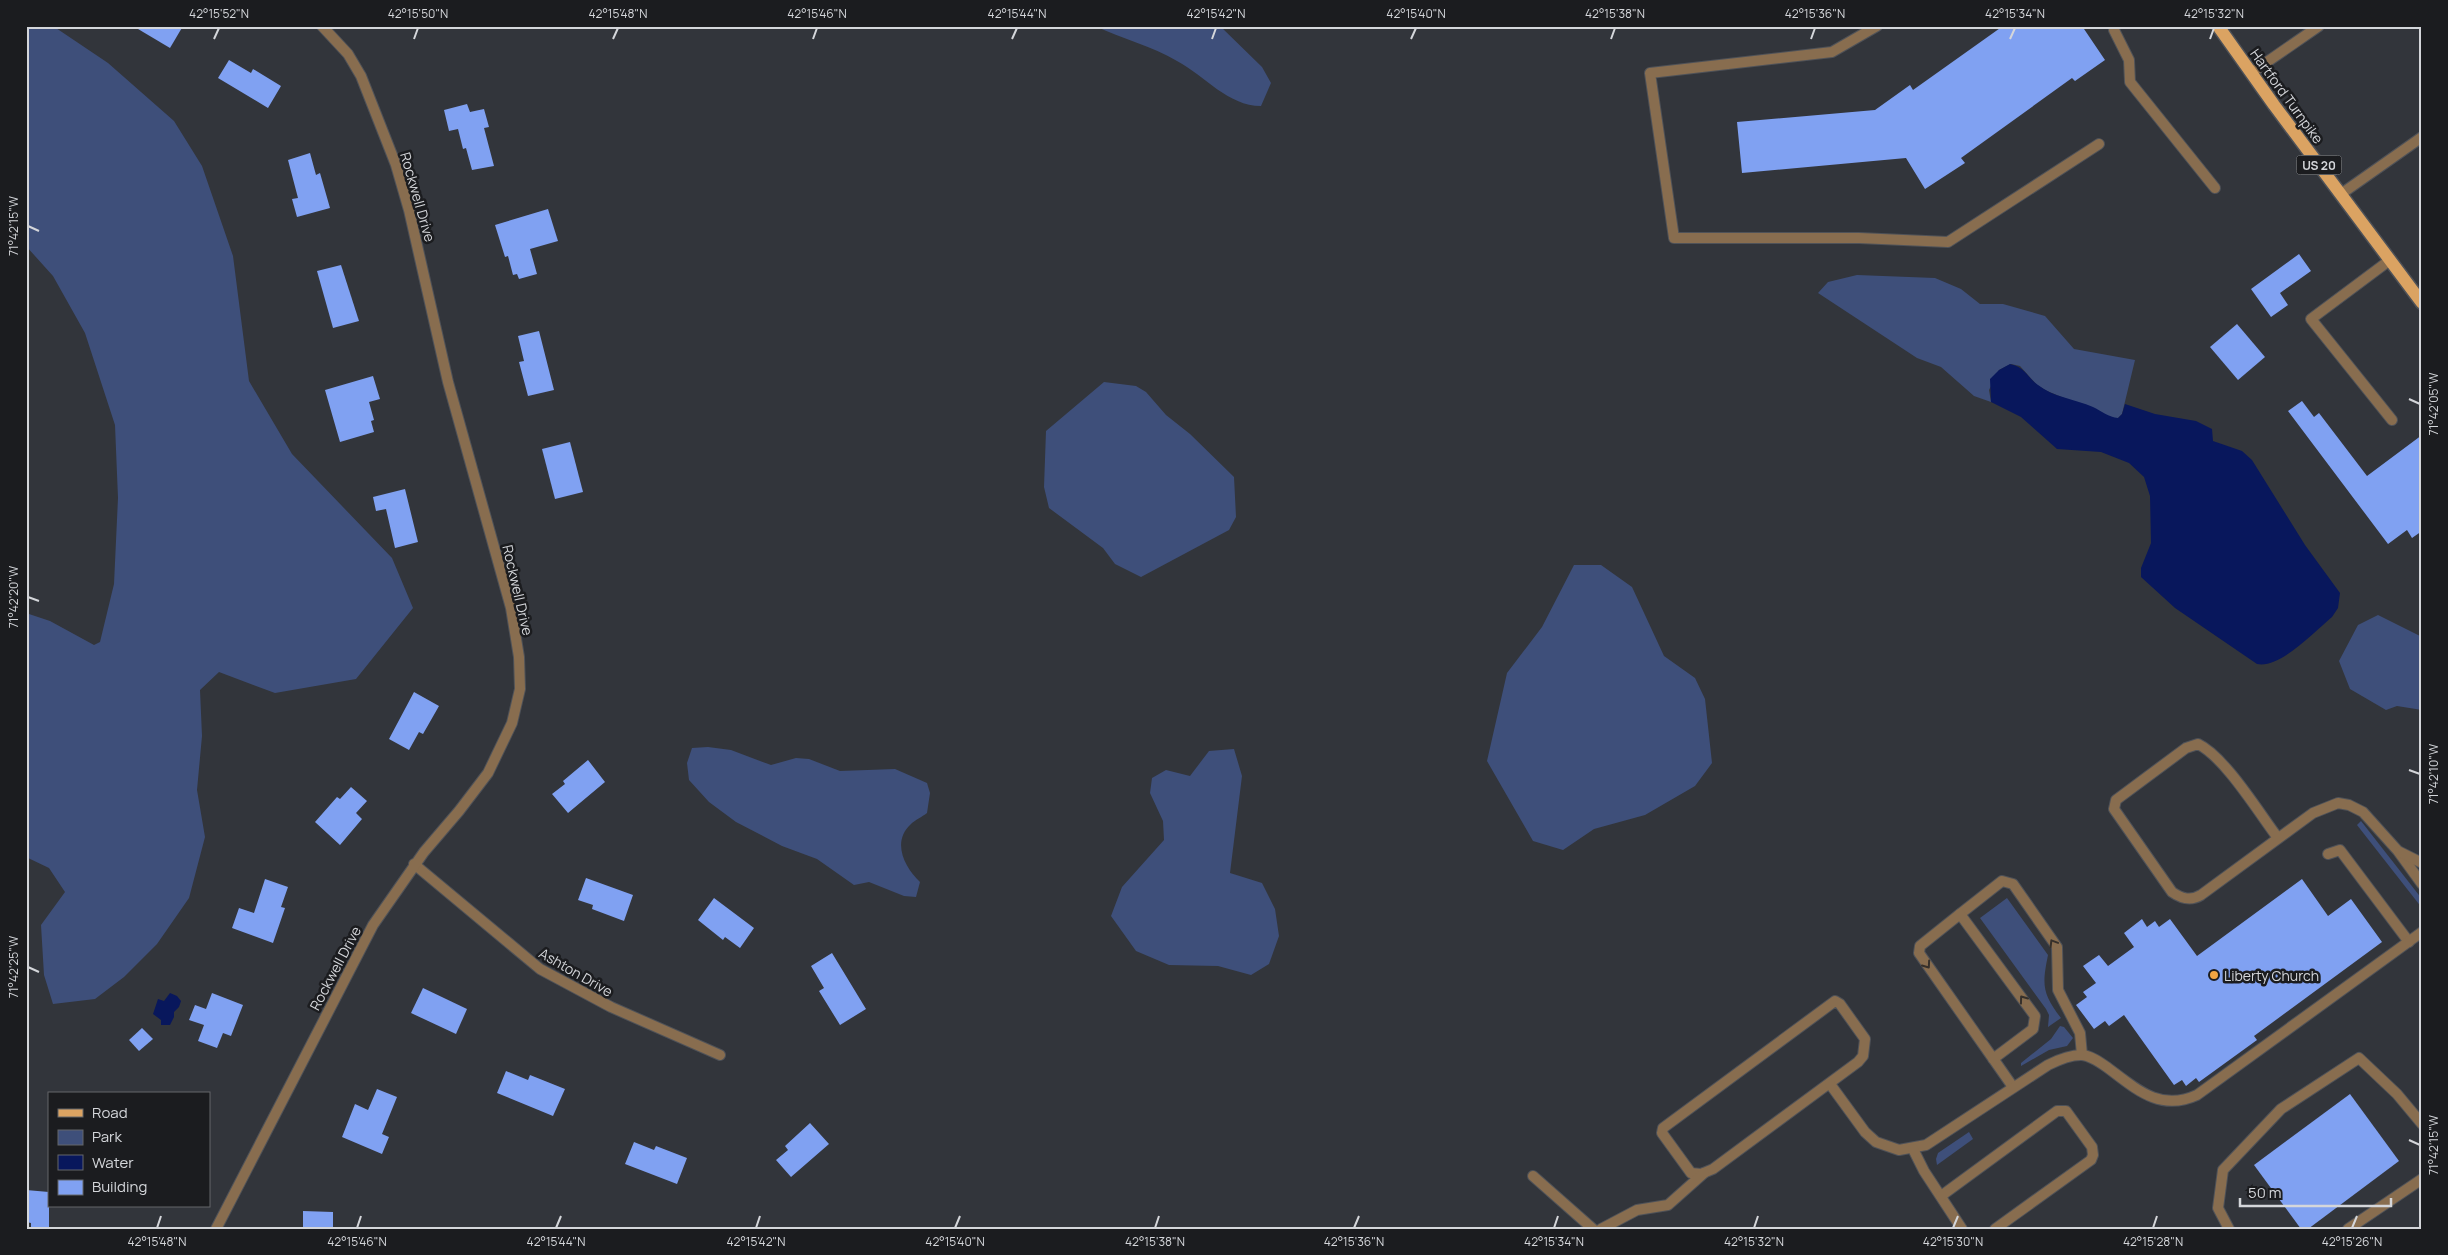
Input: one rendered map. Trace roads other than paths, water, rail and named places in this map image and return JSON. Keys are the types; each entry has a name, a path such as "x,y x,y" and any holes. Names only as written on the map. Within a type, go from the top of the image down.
{"main road":[{"name":"Hartford Turnpike","path":"2218,26 2422,303"}],"street":[{"name":"Rockwell Drive","path":"216,1229 373,924 414,864 479,786 502,748 519,699 519,657 512,608 448,382 409,210 398,173 361,76 348,54 322,26"},
{"path":"1877,26 1832,52 1650,73 1674,238 1859,238 1948,242 2099,144"},
{"path":"2115,26 2114,30 2129,60 2130,82 2215,188"},
{"path":"2251,72 2319,26"},
{"path":"2340,194 2422,137"},
{"path":"2390,260 2311,319 2392,420"},
{"path":"2278,838 2222,764 2207,749 2198,744 2186,748 2116,800 2114,808 2168,887 2175,894 2185,898 2193,899 2201,895 2278,838 2319,810 2332,804 2342,804 2363,812 2398,851 2422,884"},
{"path":"2328,854 2340,850 2409,942"},
{"path":"2398,851 2422,863"},
{"name":"Ashton Drive","path":"414,864 540,969 611,1007 720,1055"},
{"path":"2013,1087 1919,951 1919,947 1925,941 2002,881 2013,884 2057,947 2058,990 2080,1033 2082,1054"},
{"path":"1960,914 2035,1016 2032,1029 1993,1059"},
{"path":"1830,1084 1870,1137 1893,1150 1913,1149 1926,1145 2057,1060 2082,1054 2103,1064 2148,1095 2166,1101 2186,1100 2197,1095 2422,932"},
{"path":"1601,1229 1637,1210 1668,1204 1705,1173 1858,1062 1863,1056 1865,1038 1840,1004 1835,1001 1663,1128 1662,1133 1690,1172 1694,1174 1705,1173"},
{"path":"2229,1229 2218,1208 2222,1170 2281,1109 2359,1058 2397,1094 2422,1124"},
{"path":"1941,1196 2058,1111 2066,1111 2092,1148 2090,1160 1995,1229"},
{"path":"1913,1149 1924,1171 1962,1229"},
{"path":"1533,1176 1593,1229"},
{"path":"2348,1229 2422,1178"}],"water":[{"path":"2010,364 2023,370 2034,382 2044,389 2086,404 2105,414 2118,418 2122,414 2125,404 2155,414 2196,421 2212,429 2213,441 2242,451 2252,460 2305,545 2340,593 2338,608 2332,617 2297,648 2286,655 2276,661 2257,664 2175,608 2141,577 2141,568 2151,543 2150,496 2144,477 2129,463 2101,452 2057,449 2021,417 1991,402 1990,379 1999,370"},
{"path":"170,993 177,996 181,1001 179,1007 174,1012 170,1025 161,1025 161,1020 153,1014 158,999 164,1001"}],"place":[{"name":"Liberty Church","path":"2214,975"}]}
